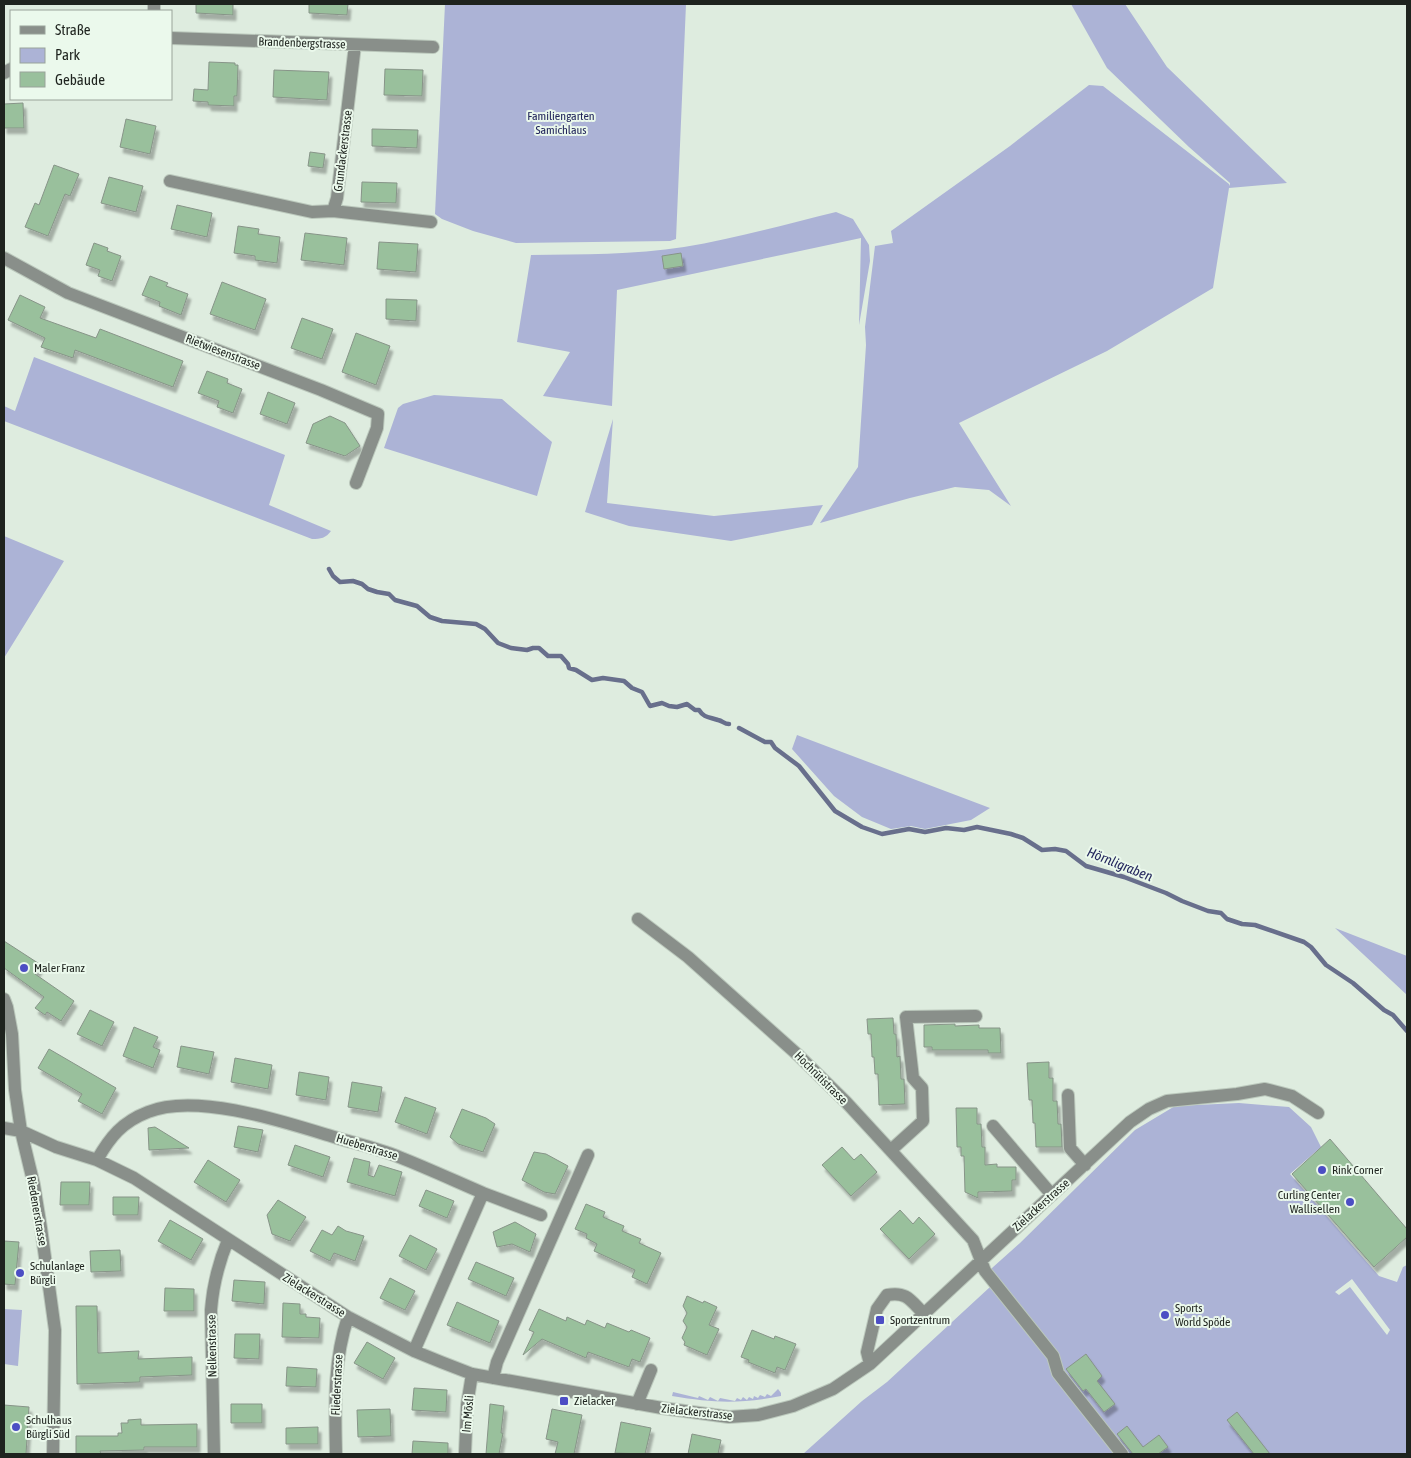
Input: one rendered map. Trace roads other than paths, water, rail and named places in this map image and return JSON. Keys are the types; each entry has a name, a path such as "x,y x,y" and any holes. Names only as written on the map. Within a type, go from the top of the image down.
{"street":[{"name":"Brandenbergstrasse","path":"172,38 433,46"},
{"name":"Grundackerstrasse","path":"333,211 337,198 355,45"},
{"path":"170,181 312,212 333,211 431,222"},
{"name":"Rietwiesenstrasse","path":"4,258 68,293 321,390 378,414 377,428 356,483"},
{"name":"Hochrütistrasse","path":"638,919 688,957 798,1055 891,1150 973,1240 985,1271 1053,1356 1058,1373 1119,1453"},
{"name":"Riedenerstrasse","path":"4,999 12,1034 15,1090 21,1131 34,1185 54,1330 53,1454"},
{"path":"891,1150 923,1121 922,1088 913,1078 906,1017 976,1016"},
{"name":"Zielackerstrasse","path":"4,1128 21,1131 56,1147 97,1160 134,1178 348,1317 414,1351 472,1374 637,1404 729,1417 758,1416 793,1406 833,1390 870,1364 1130,1122 1149,1109 1167,1100 1237,1094 1265,1089 1292,1096 1318,1113"},
{"path":"1068,1095 1070,1148 1085,1165"},
{"name":"Hueberstrasse","path":"97,1160 109,1139 127,1122 148,1111 171,1106 219,1108 267,1117 397,1156 541,1216"},
{"path":"993,1126 1052,1195"},
{"path":"493,1378 497,1362 588,1155"},
{"path":"414,1351 483,1193"},
{"name":"Nelkenstrasse","path":"214,1454 211,1310 217,1266 228,1240"},
{"path":"870,1364 867,1352 877,1309 887,1296 897,1293 907,1296 924,1314"},
{"name":"Fliederstrasse","path":"336,1454 336,1374 339,1351 348,1317"},
{"path":"637,1404 651,1370"},
{"name":"Im Mösli","path":"465,1454 467,1405 472,1374"}],"waterway":[{"path":"329,569 340,582 353,581 362,584 368,589 389,594 395,600 417,606 430,617 442,621 476,624 485,629 498,643 511,648 527,650 539,648 548,656 561,656 569,668 592,680 603,678 624,681 632,688 642,692 650,706 662,703 677,707 687,704 695,710 699,710 705,716 729,724"},
{"name":"Hörnligraben","path":"739,728 765,742 771,742 775,748 799,766 835,811 862,827 882,834 909,829 925,832 946,828 964,830 977,827 1023,838 1042,850 1055,849 1066,851 1086,866 1124,877 1208,911 1221,913 1227,919 1242,924 1255,925 1304,942 1311,947 1326,965 1353,983 1384,1010 1393,1015 1407,1031"}],"place":[{"name":"Maler Franz","path":"24,968"},
{"name":"Rink Corner","path":"1322,1170"},
{"name":"Curling Center Wallisellen","path":"1350,1202"},
{"name":"Schulanlage Bürgli","path":"20,1273"},
{"name":"Sports World Spöde","path":"1165,1315"},
{"name":"Sportzentrum","path":"880,1320"},
{"name":"Zielacker","path":"564,1401"},
{"name":"Schulhaus Bürgli Süd","path":"16,1427"}],"park label":[{"name":"Familiengarten Samichlaus","path":"561,123"}]}
